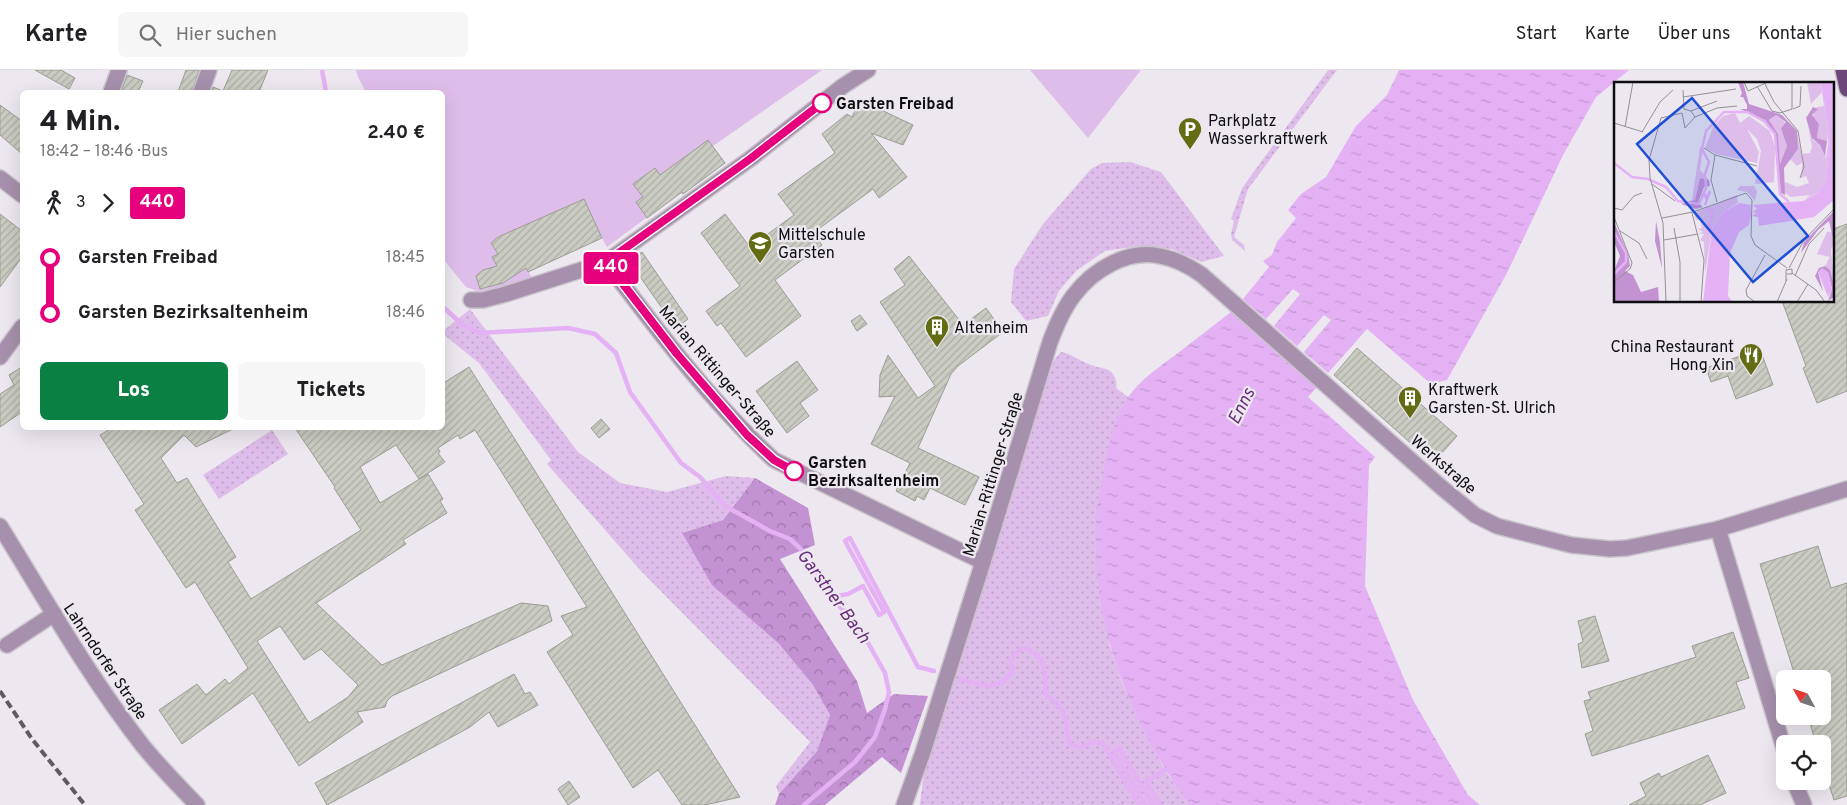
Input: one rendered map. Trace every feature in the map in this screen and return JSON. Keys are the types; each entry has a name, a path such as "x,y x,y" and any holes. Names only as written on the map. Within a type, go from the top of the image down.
{"main road":[{"path":"1843,70 1847,89"}],"street":[{"path":"112,90 119,70"},
{"path":"202,90 209,70"},
{"path":"471,300 483,300 506,294 606,262 750,159 843,86 868,70"},
{"path":"0,178 20,193"},
{"name":"Marian-Rittinger-Straße","path":"904,805 923,752 1050,342 1061,314 1073,295 1088,278 1102,268 1120,260 1138,256 1159,255 1181,262 1202,275"},
{"name":"Marian Rittinger-Straße","path":"606,262 677,354 747,435 774,460 983,562"},
{"name":"Werkstraße","path":"1202,275 1425,472 1484,520 1497,526 1571,545 1590,548 1627,548 1718,528 1847,489"},
{"path":"0,357 20,330"},
{"name":"Lahrndorfer Straße","path":"0,526 106,694 138,739 166,773 197,805"},
{"path":"1718,528 1780,735"},
{"path":"7,644 54,614"},
{"path":"1798,790 1804,805"}],"shaded area":[{"path":"356,70 822,70 713,146 725,163 683,194 681,192 607,247 602,238 528,271 533,279 483,293 466,287 445,261 445,90 365,90"},
{"path":"1030,70 1141,70 1088,138"},
{"path":"1328,70 1337,70 1248,189 1234,237 1244,245 1245,251 1232,240 1231,234 1234,221 1231,219 1242,188"},
{"path":"1130,162 1161,172 1224,256 1201,262 1172,249 1138,246 1105,251 1076,271 1059,291 1048,316 1026,321 1011,302 1014,269 1043,224 1091,169 1102,163"},
{"path":"470,309 578,452 620,483 667,492 726,476 755,478 723,520 682,533 712,584 779,644 813,685 830,715 817,751 779,794 776,786 810,742 641,571 547,464 551,460 479,363 445,336 445,330"},
{"path":"1061,352 1090,365 1110,371 1115,379 1116,388 1128,397 1121,410 1109,643 1122,683 1138,719 1165,770 1189,805 920,805 930,749 1002,529 1039,398 1049,371"},
{"path":"272,430 288,454 219,499 203,475"}],"green space":[{"path":"755,478 808,508 815,545 780,559 857,681 867,713 894,694 928,696 901,773 882,757 825,805 775,805 779,794 817,751 830,715 813,685 779,644 712,585 682,533 723,520"}],"water":[{"path":"1399,70 1629,70 1596,97 1563,155 1507,273 1447,380 1431,384 1367,329 1328,373 1304,352 1331,320 1324,315 1297,346 1274,326 1300,294 1293,289 1266,319 1243,299 1269,267 1263,261 1272,255 1277,242 1296,218 1288,210 1301,194 1326,177 1356,126 1387,95"},
{"name":"Enns","path":"1231,312 1317,387 1308,397 1375,457 1369,465 1365,586 1413,700 1468,795 1480,805 1189,805 1152,746 1136,715 1112,652 1098,585 1096,519 1110,442 1119,413 1138,385"}],"building":[{"path":"35,70 61,70 75,78 69,89"},
{"path":"186,70 199,70 193,90 179,90"},
{"path":"232,70 268,70 260,90 223,90"},
{"path":"127,75 143,81 139,90 122,90"},
{"name":"Mittelschule Garsten","path":"860,100 913,125 903,145 871,133 907,177 879,198 873,189 813,233 822,245 775,280 801,316 746,357 721,323 717,326 706,311 740,286 701,233 725,214 750,247 794,215 778,194 835,153 822,134 847,114 852,117"},
{"path":"0,105 20,120 20,152 0,135"},
{"path":"708,140 725,163 647,218 636,202 643,197 633,184 655,168 660,175"},
{"path":"584,199 602,238 528,272 526,268 503,283 480,289 476,276 483,270 497,266 492,257 498,254 491,243 498,237"},
{"path":"0,214 20,229 20,260 0,287"},
{"path":"1847,224 1847,391 1817,403 1803,368 1806,366 1782,302 1834,302 1834,229"},
{"path":"642,252 688,319 676,328 629,261"},
{"name":"Altenheim","path":"909,256 963,325 986,308 1003,332 958,366 951,374 918,448 979,477 965,505 930,488 924,500 917,496 915,501 896,491 910,463 871,444 895,396 879,397 880,375 888,355 918,398 935,386 880,302 905,285 894,269"},
{"path":"860,315 867,324 857,331 851,321"},
{"name":"Kraftwerk Garsten-St. Ulrich","path":"1357,348 1457,436 1433,463 1334,375"},
{"path":"1760,349 1773,385 1736,399 1728,376 1711,382 1706,368"},
{"path":"797,361 818,390 800,403 809,416 787,433 756,391"},
{"path":"469,367 740,797 705,805 682,805 658,770 633,788 547,652 573,635 561,616 587,607 475,430 460,439 458,435 438,448 440,452 438,453 445,462 419,479 396,445 360,467 380,503 428,474 443,499 440,501 447,513 403,540 406,544 316,603 382,665 521,603 548,606 552,621 392,696 387,701 385,707 357,712 363,722 299,766 253,693 182,744 159,710 197,684 206,695 225,679 229,684 248,668 195,582 186,588 135,510 144,504 100,435 109,430 231,430 196,447 184,435 161,458 177,483 187,478 236,557 228,562 251,599 361,530 335,487 296,430 445,430 445,382","holes":["280,626 304,660 321,649 358,685 348,697 309,723 257,641"]},
{"path":"20,368 20,413 0,427 0,394 14,385 9,375"},
{"path":"601,419 610,429 599,438 591,428"},
{"path":"1818,546 1831,588 1847,583 1847,796 1834,800 1831,790 1831,735 1813,735 1811,725 1831,725 1831,670 1793,670 1760,564"},
{"path":"1595,616 1609,661 1582,668 1578,644 1583,642 1578,621"},
{"path":"1733,632 1749,678 1736,682 1745,708 1592,756 1585,734 1593,731 1584,701 1591,699 1588,692 1696,657 1692,646"},
{"path":"514,674 525,694 530,692 538,705 498,727 489,712 470,727 327,805 315,783"},
{"path":"1708,755 1726,793 1700,805 1629,805 1646,796 1640,783 1659,773 1661,777"},
{"path":"569,781 580,797 568,805 558,789"}],"waterway":[{"name":"Garstner Bach","path":"322,70 326,90"},
{"name":"Garstner Bach","path":"445,309 463,325 480,333 568,328 595,334 616,353 630,392 681,463 700,477 725,506 770,531 790,539 805,553 832,597 863,634 885,673 889,692 875,737 855,762 804,805"},
{"path":"832,597 848,594 863,586 879,615 884,612 845,541 850,538 918,667 934,671"},
{"path":"960,679 983,685 996,685 1008,677 1013,669 1013,656 1017,652 1023,648 1037,654 1041,659 1045,672 1045,694 1064,712 1070,744 1079,748 1095,742 1104,745 1139,805"},
{"path":"1146,805 1114,751 1119,748 1153,805"},
{"path":"1160,805 1146,781 1165,770"}],"railway":[{"path":"0,691 32,739 85,805"}],"bus line":[{"name":"440","path":"794,471 774,460 747,435 677,354 606,262 750,159 822,103"}],"place":[{"name":"Garsten Freibad","path":"822,103"},
{"name":"Parkplatz Wasserkraftwerk","path":"1190,150"},
{"name":"Mittelschule Garsten","path":"760,264"},
{"name":"Altenheim","path":"937,348"},
{"name":"China Restaurant Hong Xin","path":"1751,376"},
{"name":"Kraftwerk Garsten-St. Ulrich","path":"1410,419"},
{"name":"Garsten Bezirksaltenheim","path":"794,471"}]}
